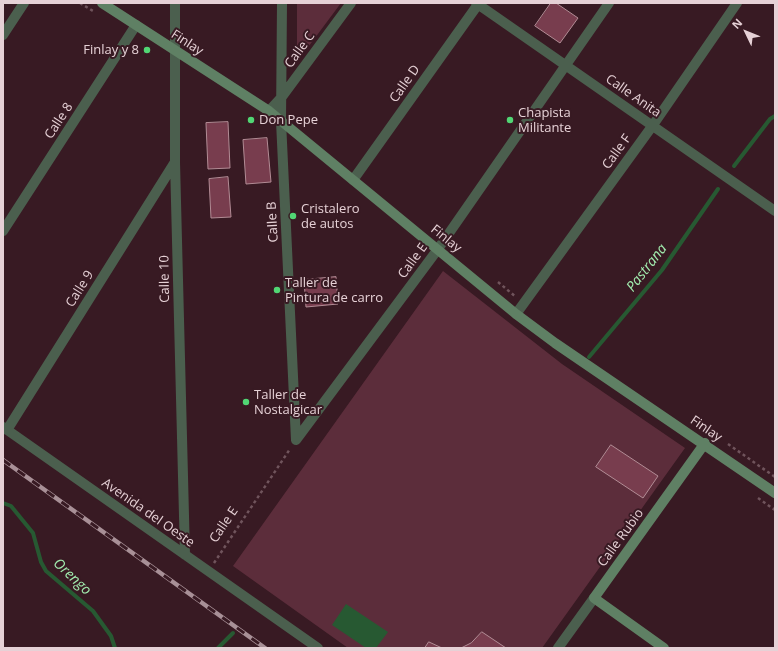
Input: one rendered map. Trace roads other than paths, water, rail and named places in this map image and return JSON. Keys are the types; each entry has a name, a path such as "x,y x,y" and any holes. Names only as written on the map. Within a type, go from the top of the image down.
{"street":[{"path":"3,35 24,3"},
{"name":"Finlay","path":"102,3 269,111 516,314 561,347 705,443 775,493"},
{"name":"Calle 10","path":"175,3 175,162 185,555"},
{"name":"Calle B","path":"282,3 281,121 296,440"},
{"name":"Calle C","path":"269,111 281,98 351,3"},
{"name":"Calle E","path":"296,440 438,249 565,64 609,3"},
{"name":"Calle F","path":"516,314 653,125 737,3"},
{"name":"Calle Anita","path":"477,4 775,211"},
{"name":"Calle D","path":"353,180 477,4"},
{"name":"Calle 8","path":"3,231 136,25"},
{"name":"Calle 9","path":"5,429 175,162"},
{"name":"Avenida del Oeste","path":"5,429 318,648"},
{"name":"Calle Rubio","path":"558,648 705,443"},
{"path":"594,598 664,648"}],"waterway":[{"name":"Pastrana","path":"734,166 770,119 775,116"},
{"name":"Pastrana","path":"589,357 662,270 718,189"},
{"name":"Orengo","path":"3,503 11,506 33,533 41,562 46,571 93,611 111,636 115,648"},
{"name":"Pastrana","path":"218,648 233,633"}],"railway":[{"path":"3,460 265,648"}],"place":[{"name":"Finlay y 8","path":"147,50"},
{"name":"Don Pepe","path":"251,120"},
{"name":"Chapista Militante","path":"510,120"},
{"name":"Cristalero de autos","path":"293,216"},
{"name":"Taller de Pintura de carro","path":"277,290"},
{"name":"Taller de Nostalgicar","path":"246,402"}]}
